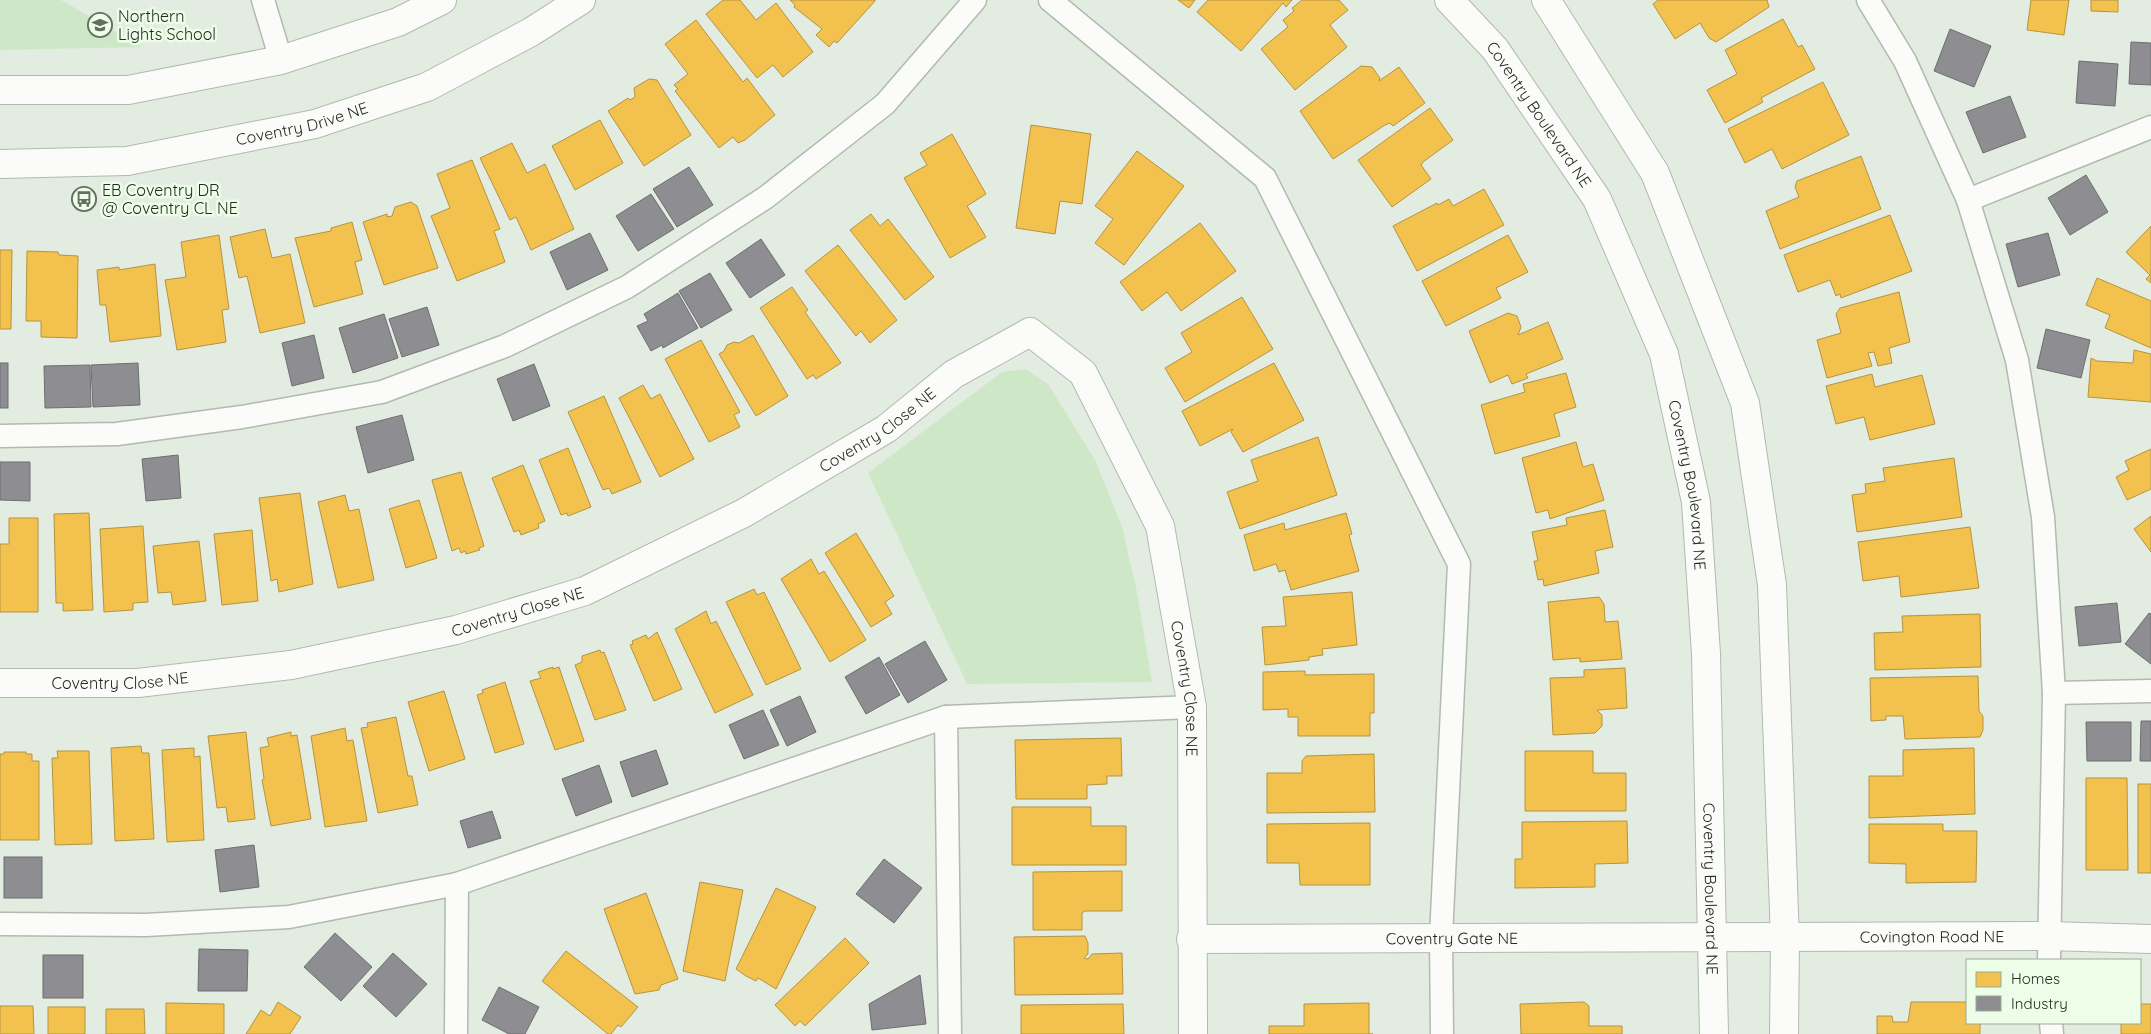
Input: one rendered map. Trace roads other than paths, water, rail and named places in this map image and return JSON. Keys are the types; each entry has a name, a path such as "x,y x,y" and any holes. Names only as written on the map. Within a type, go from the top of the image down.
{"street":[{"path":"0,90 128,90 281,60 398,22 442,0"},
{"name":"Coventry Drive NE","path":"0,164 127,161 315,124 427,86 531,32 580,0"},
{"name":"Coventry Boulevard NE","path":"1450,0 1496,48 1596,199 1664,354 1696,502 1706,654 1714,1034"},
{"path":"1546,0 1655,173 1746,403 1772,585 1785,939 1784,1034"},
{"name":"Coventry Close NE","path":"0,683 138,683 291,665 456,630 585,591 744,513 886,429 954,374 1030,332 1083,373 1160,526 1192,706 1191,939 1193,1034"},
{"name":"Coventry Gate NE","path":"1191,939 1713,936"},
{"name":"Covington Road NE","path":"1713,936 2048,948 2151,939"}],"lane":[{"path":"263,0 281,60"},
{"path":"0,436 116,434 251,416 382,392 505,346 627,286 765,198 885,104 975,0"},
{"path":"1050,0 1266,178 1459,564 1441,937 1442,1034"},
{"path":"1868,0 1904,61 1968,200 2017,360 2043,517 2054,693 2048,948"},
{"path":"1968,200 2151,127"},
{"path":"2054,693 2151,691"},
{"path":"0,924 146,925 289,916 458,884 946,717 1192,706"},
{"path":"946,717 950,1034"},
{"path":"456,1034 458,884"}],"place":[{"name":"Northern Lights School","path":"100,25"},
{"name":"EB Coventry DR @ Coventry CL NE","path":"84,199"}]}
